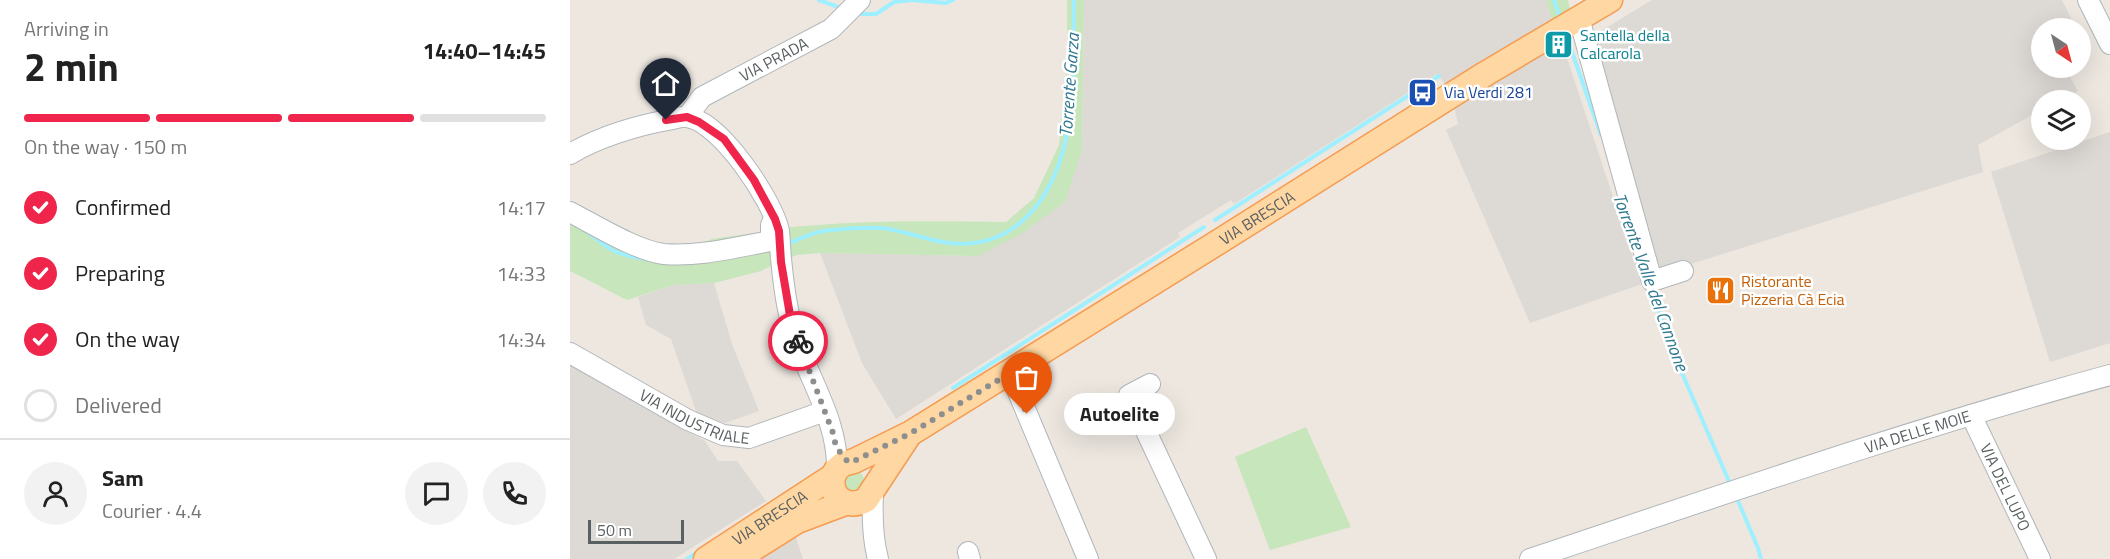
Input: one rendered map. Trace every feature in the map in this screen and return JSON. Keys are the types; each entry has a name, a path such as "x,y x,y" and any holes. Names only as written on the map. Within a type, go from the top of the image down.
{"main road":[{"name":"VIA BRESCIA","path":"706,559 841,463 911,433 1503,63 1610,0"},
{"name":"VIA BRESCIA","path":"737,559 796,521 847,503 861,503 874,490 911,433"},
{"path":"847,503 834,492 841,463 864,464 872,471 874,490"}],"street":[{"name":"VIA PRADA","path":"687,117 702,97 831,28 860,0"},
{"path":"2088,0 2110,44"},
{"path":"1568,24 1652,280 1683,271"},
{"path":"570,154 646,123 687,117 699,122 724,139 754,180 777,225 792,327 825,411 841,463"},
{"path":"570,212 624,241 663,254 706,252 771,241 771,225 777,225"},
{"name":"VIA INDUSTRIALE","path":"570,353 688,420 723,435 749,438 825,411"},
{"path":"1010,373 1088,559"},
{"name":"VIA DELLE MOIE","path":"1530,559 1733,491 2110,375"},
{"path":"1150,384 1129,395 1206,559"},
{"name":"VIA DEL LUPO","path":"1971,416 2040,559"},
{"path":"874,490 872,519 878,559"},
{"path":"847,503 872,519"}],"shaded area":[{"path":"1084,0 1546,0 1552,20 1445,84 1437,74 1234,204 1231,200 1178,233 1180,237 896,419 862,363 820,253 978,256 1082,150"},
{"path":"1652,0 2062,0 2071,18 2031,18 2031,78 2071,78 2077,90 2031,90 2031,116 1978,145 1983,172 1656,275 1594,35"},
{"path":"1553,46 1564,49 1642,284 1530,323 1446,130 1458,124 1454,106"},
{"path":"2110,132 2110,343 2050,362 1991,172 2056,150 2091,150 2091,138"},
{"path":"714,283 732,344 759,411 725,423 697,414 671,339 646,325 638,297 674,285"},
{"path":"570,365 705,441 718,461 737,461 766,501 674,559 570,559"},
{"path":"793,529 803,559 747,559"}],"green space":[{"path":"1067,0 1084,0 1082,150 1065,202 1021,234 978,256 820,253 797,255 785,260 784,228 867,222 1006,222 1034,198 1059,145 1067,65"},
{"path":"1546,0 1568,0 1570,9 1552,20"},
{"path":"570,208 628,230 668,249 699,244 712,239 767,231 773,265 761,271 714,283 674,285 627,300 570,271"},
{"path":"1306,427 1351,527 1270,550 1235,457"},
{"path":"854,470 862,474 865,487 851,495 841,483"}],"waterway":[{"path":"819,0 844,9"},
{"path":"912,0 946,3 953,0"},
{"path":"856,14 876,14 894,2 912,0"},
{"name":"Torrente Garza","path":"785,245 823,231 868,228 891,229 932,240 969,244 996,237 1021,222 1040,201 1054,176 1064,148 1072,88 1074,0"},
{"name":"Torrente Valle del Cannone","path":"1554,0 1560,19"},
{"name":"Torrente Valle del Cannone","path":"1566,35 1601,135"},
{"path":"1215,220 1439,76"},
{"path":"953,388 1204,227"},
{"name":"Torrente Garza","path":"585,230 613,251 647,259"},
{"name":"Torrente Valle del Cannone","path":"1650,288 1682,373 1731,486"},
{"name":"Torrente Valle del Cannone","path":"1736,496 1761,559"},
{"path":"687,559 699,551"}],"way so far":[{"path":"798,341 833,433 836,447 848,462 911,433 1010,373 1027,414"}],"place":[{"name":"Santella della Calcarola","path":"1559,44"},
{"name":"Via Verdi 281","path":"1423,92"},
{"name":"Ristorante Pizzeria Cà Ecia","path":"1720,290"},
{"name":"Autoelite","path":"1027,414"}],"route":[{"path":"666,120 687,117 699,122 724,139 754,180 779,231 781,262 792,327 798,341"}]}
